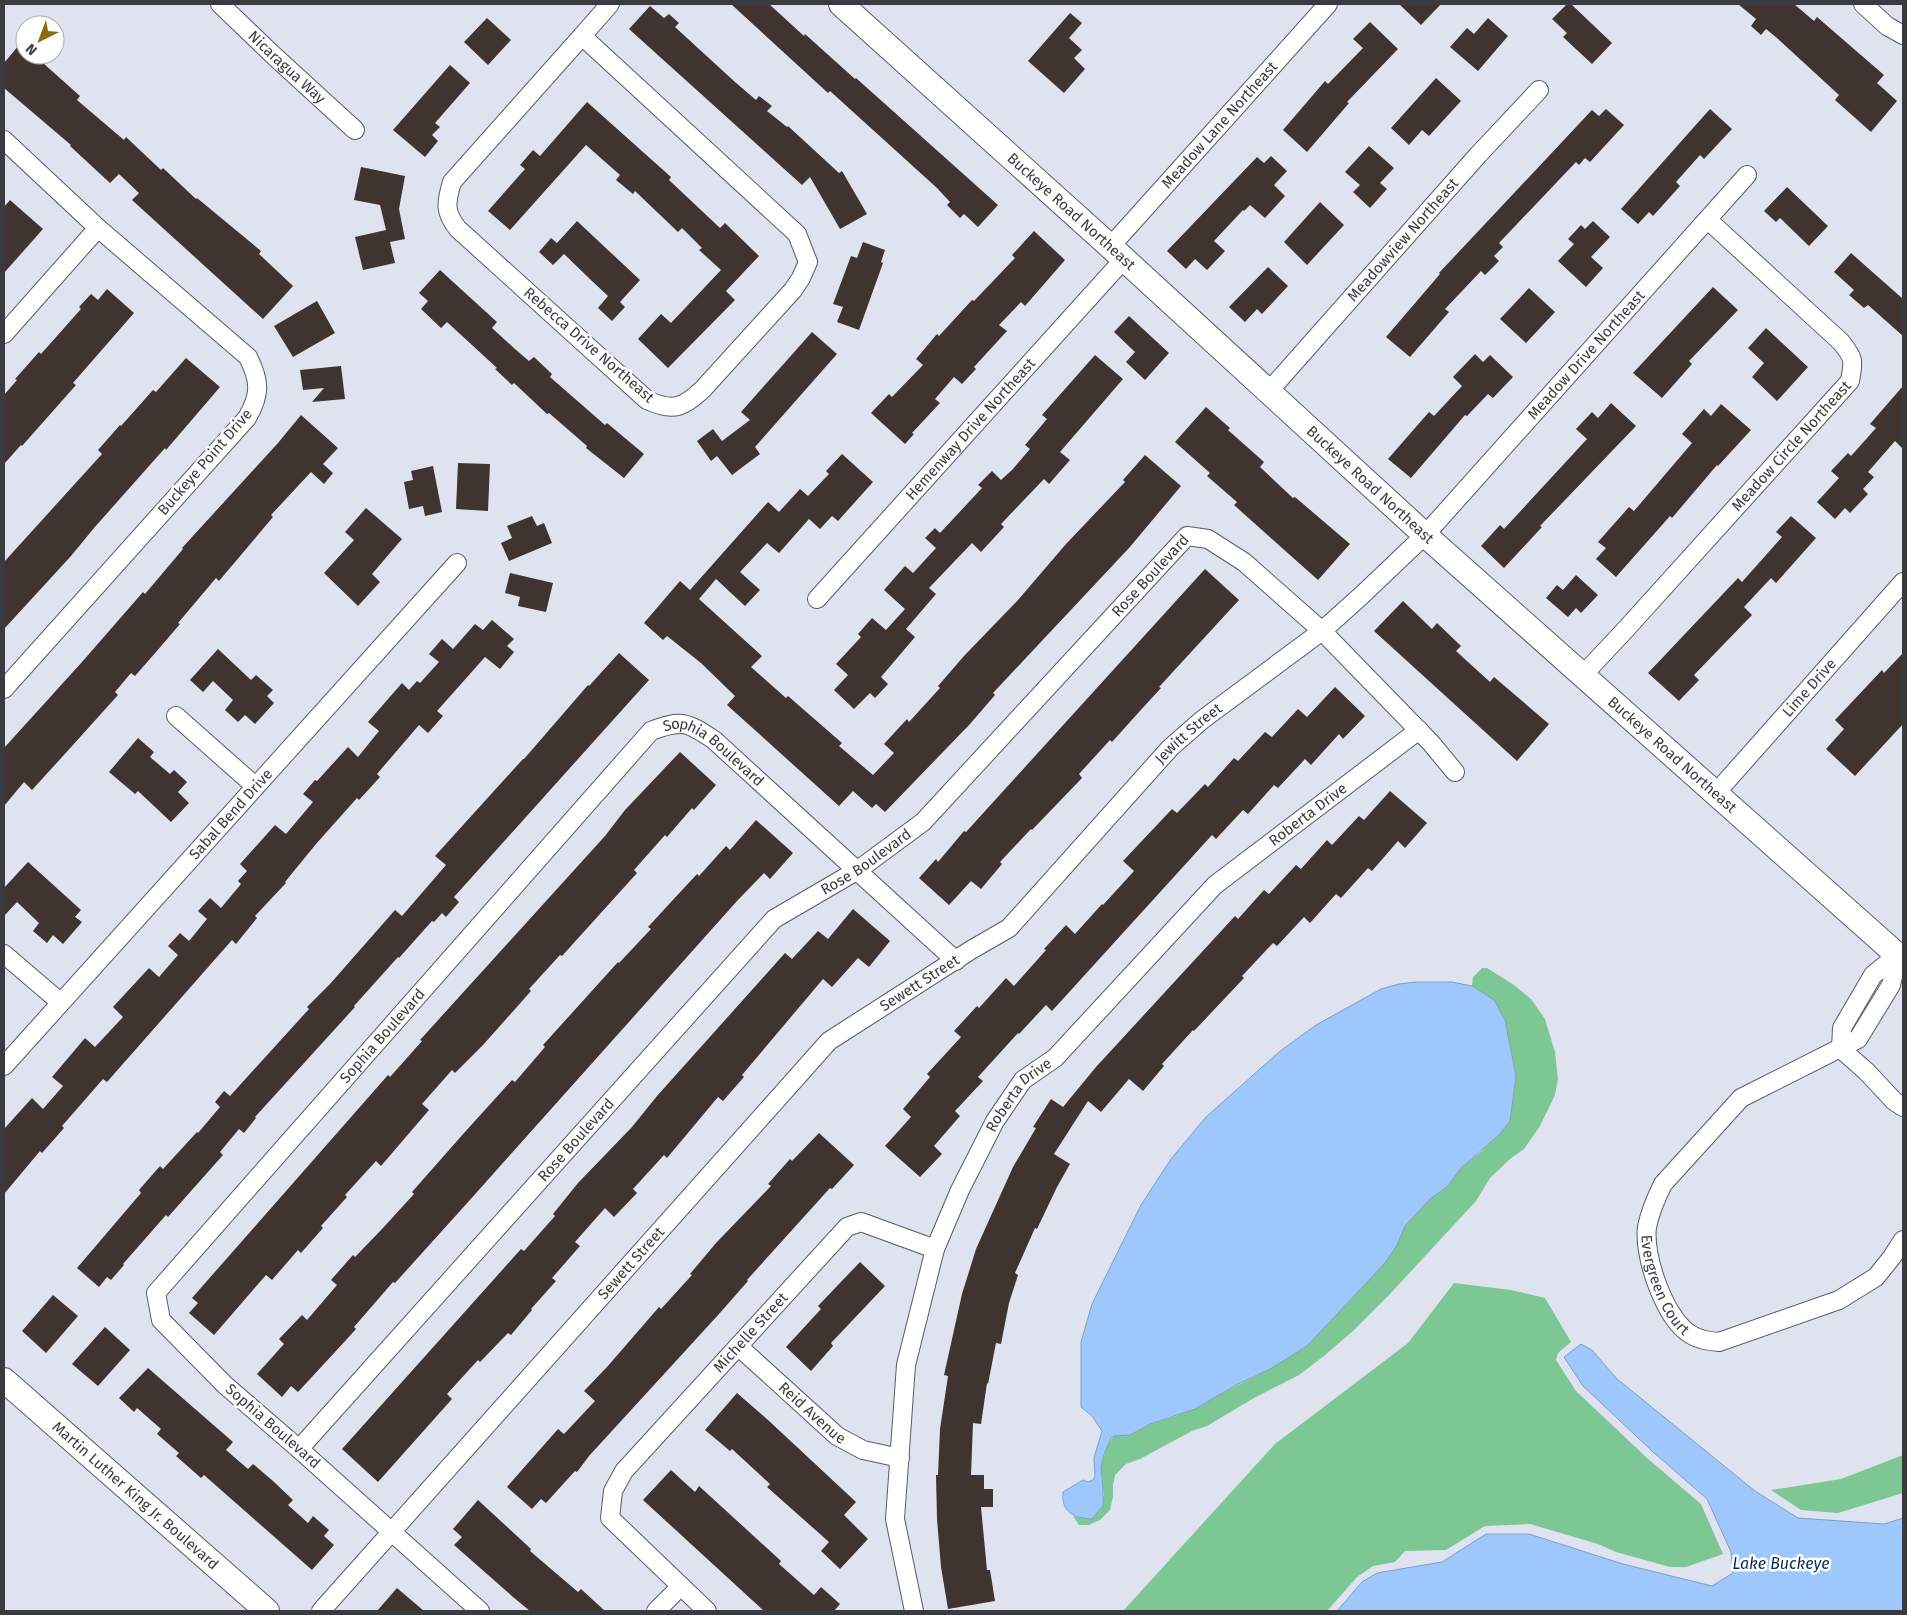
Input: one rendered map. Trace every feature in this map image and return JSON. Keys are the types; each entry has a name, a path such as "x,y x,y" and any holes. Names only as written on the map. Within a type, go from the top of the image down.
{"street":[{"name":"Rebecca Drive Northeast","path":"582,36 798,234 808,262 793,290 703,389 691,401 676,408 660,406 647,400 458,229 449,218 446,201 452,182 610,4"},
{"name":"Buckeye Road Northeast","path":"841,4 1582,676 1902,955"},
{"name":"Meadow Lane Northeast","path":"1117,253 1328,4"},
{"path":"1863,4 1886,26 1903,35"},
{"name":"Nicaragua Way","path":"224,5 272,54 355,130"},
{"name":"Meadowview Northeast","path":"1269,391 1478,155 1539,90"},
{"name":"Buckeye Point Drive","path":"4,140 98,228 248,357 257,379 258,392 255,404 247,418 4,688"},
{"name":"Meadow Drive Northeast","path":"1425,535 1708,220 1747,174"},
{"name":"Meadow Circle Northeast","path":"1582,676 1850,381 1854,364 1841,342 1708,220"},
{"path":"4,334 98,228"},
{"name":"Hemenway Drive Northeast","path":"817,599 1117,253"},
{"name":"Jewitt Street","path":"971,950 1009,928 1170,748 1202,720 1322,631 1425,535"},
{"name":"Rose Boulevard","path":"299,1449 774,919 858,870 923,822 1187,536 1208,540 1244,562 1322,631 1419,730 1455,772"},
{"name":"Sabal Bend Drive","path":"4,1066 457,563"},
{"name":"Lime Drive","path":"1716,794 1903,582"},
{"path":"176,716 255,786"},
{"name":"Sophia Boulevard","path":"480,1611 225,1385 161,1320 156,1293 651,731 672,723 692,725 714,740 956,961"},
{"name":"Roberta Drive","path":"914,1611 895,1519 906,1365 936,1249 960,1190 995,1121 1022,1080 1055,1058 1215,885 1419,730"},
{"name":"Sewett Street","path":"321,1611 830,1041 971,950"},
{"path":"4,954 60,1002"},
{"path":"1902,955 1872,975 1842,1028 1841,1049 1894,1101 1903,1107"},
{"name":"Evergreen Court","path":"1841,1049 1741,1098 1663,1184 1656,1198 1647,1229 1647,1248 1657,1282 1669,1311 1683,1329 1705,1341 1719,1342 1838,1300 1858,1289 1876,1277 1903,1240"},
{"name":"Michelle Street","path":"681,1586 610,1518 612,1491 624,1472 847,1227 861,1222 936,1249"},
{"name":"Reid Avenue","path":"738,1346 837,1436 863,1450 900,1458"},
{"name":"Martin Luther King Jr. Boulevard","path":"4,1380 267,1611"},
{"path":"656,1611 681,1586 707,1611"}],"green space":[{"path":"1482,968 1487,968 1514,985 1531,999 1545,1019 1555,1052 1558,1079 1555,1095 1540,1126 1524,1149 1490,1178 1476,1201 1389,1295 1354,1330 1324,1356 1299,1375 1254,1398 1207,1426 1192,1431 1140,1459 1126,1464 1115,1475 1110,1510 1100,1520 1089,1525 1079,1525 1073,1516 1082,1518 1104,1496 1101,1467 1107,1446 1114,1436 1130,1435 1150,1424 1176,1416 1270,1369 1397,1245 1405,1226 1430,1199 1448,1186 1461,1168 1482,1151 1510,1121 1516,1076 1505,1020 1494,1000 1472,986 1473,977"},
{"path":"1454,1283 1511,1290 1545,1298 1571,1342 1558,1353 1556,1360 1576,1391 1647,1458 1701,1504 1723,1554 1686,1567 1670,1567 1616,1552 1598,1544 1530,1524 1485,1526 1446,1550 1405,1551 1395,1562 1373,1566 1357,1577 1327,1611 1123,1611 1275,1444 1408,1343"},
{"path":"1903,1455 1903,1493 1838,1513 1801,1510 1771,1490 1841,1479"}],"water":[{"path":"1416,982 1452,982 1472,986 1494,1000 1505,1020 1516,1076 1510,1121 1499,1135 1461,1168 1448,1186 1430,1199 1405,1226 1397,1245 1385,1263 1307,1346 1270,1369 1236,1385 1195,1409 1150,1424 1130,1435 1114,1436 1111,1438 1101,1467 1103,1506 1092,1519 1070,1513 1064,1505 1063,1492 1083,1480 1088,1482 1093,1480 1095,1476 1094,1458 1102,1431 1092,1416 1081,1407 1081,1342 1092,1304 1141,1205 1171,1159 1206,1117 1279,1052 1316,1025 1381,989"},
{"name":"Lake Buckeye","path":"1581,1344 1592,1350 1616,1378 1755,1491 1798,1518 1884,1524 1903,1518 1903,1611 1337,1611 1362,1582 1377,1573 1442,1562 1486,1534 1529,1534 1623,1564 1712,1586 1733,1573 1731,1552 1707,1499 1652,1451 1583,1386 1564,1357"}],"building":[{"path":"731,4 769,4 804,36 805,34 856,78 998,205 978,227 964,214 960,218 947,205 950,202 937,188 830,91 828,93"},
{"path":"1399,4 1441,4 1421,25"},
{"path":"1567,4 1571,4 1612,43 1592,64 1563,37 1567,33 1552,19"},
{"path":"1738,4 1794,4 1814,21 1817,17 1884,75 1877,83 1897,101 1871,132 1835,100 1839,95 1777,38 1766,29 1761,35 1751,26 1756,19"},
{"path":"650,6 664,18 669,14 679,23 675,27 735,82 756,100 759,96 772,106 767,111 788,126 839,173 842,171 867,214 840,229 810,177 802,185 629,29"},
{"path":"1070,13 1082,23 1069,38 1082,50 1074,58 1085,69 1064,93 1028,61"},
{"path":"487,18 511,40 488,65 464,42"},
{"path":"1488,18 1508,36 1478,71 1450,47 1467,28 1474,34"},
{"path":"1370,22 1398,49 1347,102 1349,103 1307,152 1283,130 1325,81 1328,84 1363,48 1353,39"},
{"path":"15,50 15,65 45,65 80,96 77,100 124,140 126,137 161,170 163,168 196,199 261,251 259,254 293,286 263,319 132,200 139,193 119,174 110,183 71,145 4,88 4,63"},
{"path":"450,65 470,83 435,123 440,127 432,135 438,141 425,157 393,130"},
{"path":"1436,78 1461,101 1429,136 1422,130 1409,145 1391,128"},
{"path":"587,102 671,177 669,180 720,228 725,223 759,256 726,291 735,300 668,368 638,339 661,314 671,323 721,270 699,250 702,248 682,228 678,232 635,191 633,194 616,180 620,175 586,145 510,230 488,211 525,169 520,165 533,150 540,156"},
{"path":"1606,109 1624,125 1590,162 1585,158 1579,165 1576,162 1499,243 1503,247 1494,256 1499,261 1485,275 1481,271 1445,309 1449,312 1410,357 1386,337 1439,273 1592,110 1599,116"},
{"path":"1710,109 1732,129 1704,159 1700,155 1676,182 1680,186 1653,216 1649,212 1638,224 1621,209"},
{"path":"1369,146 1394,168 1380,183 1387,189 1370,208 1353,192 1360,185 1345,172"},
{"path":"1271,156 1287,171 1274,185 1285,196 1265,218 1250,205 1243,210 1214,241 1225,251 1207,270 1195,259 1186,269 1167,251 1257,157 1264,163"},
{"path":"361,167 405,176 399,209 405,239 390,242 395,263 363,270 355,237 386,230 380,205 354,200"},
{"path":"1787,187 1828,226 1809,246 1780,218 1776,222 1764,211"},
{"path":"10,200 43,229 4,273 4,207"},
{"path":"1320,202 1344,225 1307,265 1284,242"},
{"path":"577,221 640,280 620,302 625,307 612,321 598,308 608,296 564,254 553,265 539,252 551,238 557,243"},
{"path":"1593,221 1610,237 1591,257 1603,268 1586,287 1558,261 1574,244 1568,239 1581,225 1585,229"},
{"path":"1034,231 1065,260 1025,306 1021,302 999,325 1007,331 974,367 976,369 962,384 954,377 935,399 940,403 912,433 914,434 905,444 871,413 889,394 892,397 923,365 916,359 937,334 939,336 1015,258 1012,255"},
{"path":"863,242 885,250 881,262 883,263 859,330 837,322 843,307 833,304 851,256 857,258"},
{"path":"1851,253 1903,299 1903,336 1868,305 1864,308 1849,295 1854,290 1834,272"},
{"path":"1268,267 1288,286 1262,314 1257,309 1245,322 1229,307"},
{"path":"440,270 497,322 492,328 515,349 529,361 534,357 552,374 550,377 605,425 607,423 644,454 624,478 586,448 587,446 549,413 547,414 514,383 512,385 495,369 497,368 447,322 441,328 421,309 428,301 419,293"},
{"path":"1713,287 1738,310 1689,361 1692,364 1662,398 1633,373"},
{"path":"1529,288 1555,312 1526,343 1500,319"},
{"path":"107,289 134,313 73,383 76,385 4,464 4,395 17,380 15,379 39,352 41,354 81,309 79,307 91,294 98,300"},
{"path":"317,301 335,333 293,357 274,326"},
{"path":"1129,316 1169,353 1145,380 1126,362 1135,352 1114,332"},
{"path":"1766,328 1808,367 1777,401 1752,377 1764,363 1748,348"},
{"path":"812,332 837,354 755,447 760,454 732,475 717,456 711,461 697,441 713,429 722,441 750,420 741,412"},
{"path":"1475,354 1483,362 1490,355 1513,377 1493,398 1488,394 1467,416 1465,415 1411,478 1388,459 1429,412 1434,416 1462,386 1453,377"},
{"path":"1095,355 1123,379 1060,452 1070,460 1049,484 1044,479 1001,524 1004,527 981,552 972,543 929,588 936,594 906,629 915,637 881,677 888,684 875,698 870,693 854,709 834,690 848,675 836,664 861,637 858,634 872,618 886,630 905,609 884,590 905,566 913,573 936,548 925,538 935,528 940,533 982,488 978,485 992,471 1001,480 1012,470 1030,449 1025,445 1047,419 1042,415"},
{"path":"186,358 220,387 166,450 165,448 71,556 4,629 4,562 102,454 98,450 120,425 153,390 156,392"},
{"path":"341,366 345,399 312,402 324,388 303,390 300,370"},
{"path":"1903,386 1903,449 1895,441 1868,472 1874,477 1863,489 1868,494 1850,513 1845,508 1835,519 1817,502 1839,478 1831,471 1848,453 1851,456 1876,428 1870,424"},
{"path":"1611,403 1636,426 1540,526 1542,527 1504,568 1481,546 1500,525 1504,529 1587,439 1576,429 1592,412 1598,418"},
{"path":"1721,404 1751,430 1616,577 1596,559 1606,548 1598,542 1629,507 1634,511 1692,443 1682,434 1704,409 1711,416"},
{"path":"1206,407 1230,428 1228,430 1264,462 1260,467 1293,498 1295,497 1350,544 1318,580 1234,505 1237,502 1207,476 1210,473 1175,442"},
{"path":"301,415 338,448 323,464 333,473 324,484 311,472 271,515 273,517 219,581 216,578 178,623 180,624 135,676 131,673 115,692 118,695 32,790 24,782 4,806 4,748 143,592 145,594 182,548 278,443"},
{"path":"842,454 873,482 838,521 832,516 820,529 809,519 779,553 767,543 740,572 760,590 745,606 716,579 699,599 762,656 751,667 842,743 839,746 873,775 894,753 884,744 907,719 909,722 940,688 938,686 964,656 1018,600 1066,544 1125,482 1123,480 1145,455 1181,486 1129,548 993,693 995,695 970,724 885,812 876,804 872,808 853,791 839,806 727,705 735,696 701,663 667,636 663,640 644,623 680,581 690,590 768,502 779,512 800,489 808,496 829,474 826,471"},
{"path":"458,463 490,464 488,511 456,509"},
{"path":"433,466 442,512 425,516 423,506 409,509 404,482 413,480 411,471"},
{"path":"366,508 402,539 372,574 380,582 358,606 324,573 354,540 345,532"},
{"path":"532,516 537,526 544,523 552,543 509,561 501,543 512,538 507,526"},
{"path":"1791,516 1816,538 1776,583 1771,578 1744,607 1752,615 1694,675 1699,680 1679,701 1648,673 1738,578 1742,582 1782,537 1776,532"},
{"path":"1205,569 1239,600 1159,687 1161,688 1112,742 1110,740 1079,774 1082,778 1000,862 1002,864 981,889 971,881 949,905 919,878 936,859 938,862 964,831 966,832"},
{"path":"510,573 553,583 546,612 518,606 520,597 505,593"},
{"path":"1576,575 1598,595 1581,613 1576,608 1568,617 1546,598 1557,585 1563,590"},
{"path":"1403,601 1432,629 1437,623 1461,646 1456,651 1490,682 1494,677 1549,724 1517,761 1374,631"},
{"path":"492,620 514,639 507,646 514,652 500,669 485,657 437,711 443,716 428,733 419,725 377,774 380,777 359,800 357,798 316,844 286,883 255,916 257,918 236,944 232,940 107,1082 103,1079 62,1126 64,1128 42,1153 40,1151 4,1194 4,1129 32,1098 43,1109 63,1086 52,1077 85,1038 95,1047 123,1017 113,1007 149,968 159,977 178,955 168,946 180,933 189,941 207,919 198,911 210,898 221,908 241,884 238,881 247,871 240,864 275,825 286,834 313,802 303,794 315,780 317,781 348,747 358,757 379,731 368,722 402,683 409,690 417,681 420,683 439,662 429,654 442,639 453,649 475,624 483,630"},
{"path":"218,649 251,680 256,675 273,690 267,696 274,703 255,724 245,715 238,722 225,710 233,700 213,681 203,692 190,680"},
{"path":"619,653 649,680 454,897 459,902 446,917 442,913 434,922 432,921 398,957 255,1117 244,1133 239,1129 220,1152 223,1155 168,1217 166,1215 111,1280 107,1277 99,1287 77,1268 141,1193 139,1190 160,1166 163,1169 198,1133 220,1107 215,1102 224,1091 230,1096 395,910 402,916 446,865 435,856"},
{"path":"1903,653 1903,724 1855,776 1826,749 1844,729 1835,720 1882,670 1884,673"},
{"path":"1335,687 1365,716 1343,739 1339,734 1311,765 1305,759 1278,788 1274,785 1248,814 1243,810 1216,839 1212,835 1052,1011 1046,1005 1018,1033 978,1077 983,1081 955,1111 960,1116 934,1146 942,1154 920,1177 885,1146 911,1117 903,1109 930,1077 927,1074 961,1037 954,1031 977,1006 979,1008 1006,978 1014,986 1066,925 1075,934 1134,871 1123,861 1172,809 1177,813 1205,784 1208,787 1234,758 1238,761 1265,732 1272,737 1298,709 1307,717"},
{"path":"138,738 154,752 150,757 170,774 174,770 187,782 178,792 189,803 171,822 138,791 135,794 109,772"},
{"path":"680,752 716,785 694,810 692,808 667,837 665,835 634,870 637,873 562,956 560,955 529,989 531,991 483,1045 455,1073 452,1070 422,1104 429,1110 381,1166 376,1161 345,1195 347,1197 321,1226 323,1228 301,1253 298,1250 272,1280 266,1275 214,1335 189,1313 198,1303 192,1298 388,1075 390,1077 422,1041 420,1040 605,836 625,810"},
{"path":"1390,791 1427,823 1405,848 1398,841 1372,871 1368,868 1341,898 1336,894 1310,923 1304,917 1277,946 1273,943 1242,976 1244,978 1162,1064 1164,1066 1143,1091 1129,1079 1101,1112 1088,1101 1054,1154 1070,1164 1037,1229 1035,1228 1015,1273 1018,1275 1009,1303 1001,1344 996,1343 987,1383 981,1424 973,1423 971,1475 984,1475 984,1489 993,1489 993,1507 981,1507 987,1570 990,1570 995,1601 948,1609 941,1567 936,1475 938,1475 940,1429 948,1376 944,1375 962,1294 976,1249 1013,1167 1036,1128 1033,1127 1051,1099 1063,1107 1096,1067 1235,916 1238,919 1264,890 1269,894 1296,865 1301,869 1327,840 1332,845 1359,816 1364,820"},
{"path":"756,820 793,853 770,879 764,873 737,901 395,1283 393,1282 354,1327 356,1329 298,1392 291,1386 282,1397 257,1374 284,1344 279,1339 302,1315 307,1320 337,1285 331,1280 353,1255 355,1257 414,1194 412,1192 512,1080 515,1082 545,1047 543,1045 618,962 651,929 648,927 671,902 697,874 699,876 726,846 730,850"},
{"path":"28,862 81,910 75,917 82,922 63,944 53,935 47,943 33,931 39,923 17,902 4,916 4,888"},
{"path":"853,909 890,941 869,967 858,958 832,987 823,979 742,1075 744,1077 723,1101 718,1097 667,1158 664,1155 633,1189 637,1193 614,1217 605,1208 575,1242 580,1246 552,1278 556,1281 532,1310 511,1335 508,1333 480,1362 478,1360 447,1394 452,1399 378,1482 342,1449 521,1249 524,1251 555,1216 553,1214 578,1183 632,1127 657,1096 785,953 792,959 818,931 828,939"},
{"path":"819,1133 854,1165 832,1189 830,1188 719,1314 589,1456 577,1472 575,1471 546,1503 541,1499 532,1509 507,1487 558,1429 564,1434 595,1401 584,1391 659,1307 661,1309 692,1275 690,1274 716,1243 771,1186 768,1184 790,1159 792,1161"},
{"path":"860,1262 885,1286 831,1343 833,1346 811,1371 786,1347 821,1309 818,1306"},
{"path":"53,1295 78,1316 46,1353 22,1331"},
{"path":"105,1327 130,1350 98,1386 72,1364"},
{"path":"148,1368 233,1442 226,1450 248,1469 253,1464 273,1481 293,1500 288,1505 308,1523 313,1516 329,1530 324,1536 334,1545 312,1570 204,1475 201,1478 176,1456 179,1453 157,1434 161,1429 137,1408 134,1412 119,1398"},
{"path":"737,1393 856,1502 844,1515 868,1539 840,1569 821,1551 829,1542 767,1487 770,1484 732,1449 730,1451 705,1430"},
{"path":"671,1470 695,1492 699,1486 781,1561 779,1564 814,1595 821,1587 840,1604 834,1611 764,1611 643,1500"},
{"path":"478,1500 531,1549 530,1551 578,1592 581,1589 605,1611 530,1611 513,1597 454,1545 462,1537 453,1529"},
{"path":"397,1588 424,1611 377,1611"}]}
